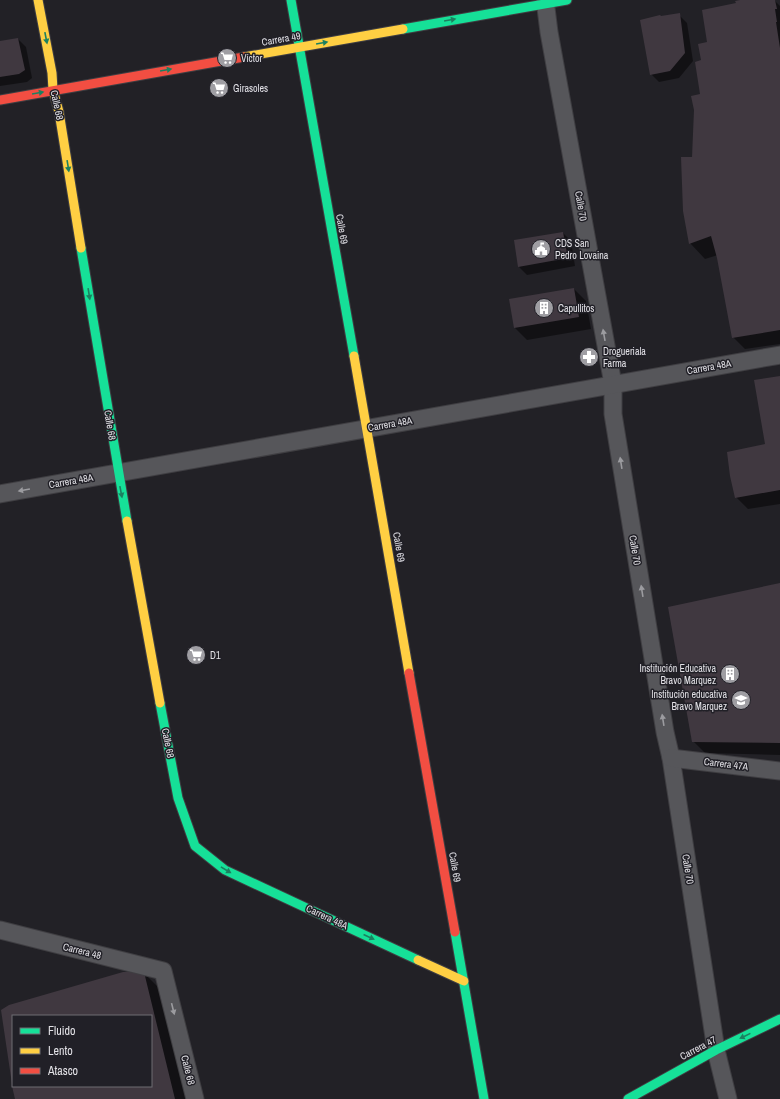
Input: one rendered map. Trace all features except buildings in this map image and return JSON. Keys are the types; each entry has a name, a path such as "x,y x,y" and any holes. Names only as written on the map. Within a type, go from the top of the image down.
{"street":[{"name":"Calle 68","path":"38,0 52,73 53,90 59,112 118,473 178,798 195,846"},
{"name":"Calle 69","path":"291,0 484,1099"},
{"name":"Carrera 49","path":"0,100 545,2 567,0"},
{"name":"Calle 70","path":"545,2 549,32 613,384 613,414 665,732 672,758 716,1050 728,1099"},
{"name":"Carrera 48A","path":"0,494 780,355"},
{"name":"Carrera 47A","path":"672,758 780,771"},
{"name":"Carrera 48A","path":"195,846 225,870 464,981"},
{"name":"Carrera 48","path":"0,930 163,971"},
{"name":"Calle 68","path":"163,971 195,1099"},
{"name":"Carrera 47","path":"628,1099 716,1050 780,1019"}],"traffic: fast":[{"path":"291,0 354,356"},
{"path":"403,29 567,0"},
{"path":"81,248 127,521"},
{"path":"160,703 178,798 195,846 225,870 418,960"},
{"path":"455,932 484,1099"},
{"path":"628,1099 716,1050 780,1019"}],"traffic: slow":[{"path":"38,0 52,73 53,90 59,112 81,248"},
{"path":"244,57 403,29"},
{"path":"354,356 409,673"},
{"path":"127,521 160,703"},
{"path":"418,960 464,981"}],"traffic: jam":[{"path":"0,100 244,57"},
{"path":"409,673 455,932"}],"place":[{"name":"Víctor","path":"227,58"},
{"name":"Girasoles","path":"219,88"},
{"name":"CDS San Pedro Lovaina","path":"541,249"},
{"name":"Capullitos","path":"544,308"},
{"name":"Drogueriala Farma","path":"589,357"},
{"name":"D1","path":"196,655"},
{"name":"Institución Educativa Bravo Marquez","path":"730,674"},
{"name":"Institución educativa Bravo Marquez","path":"741,700"}]}
